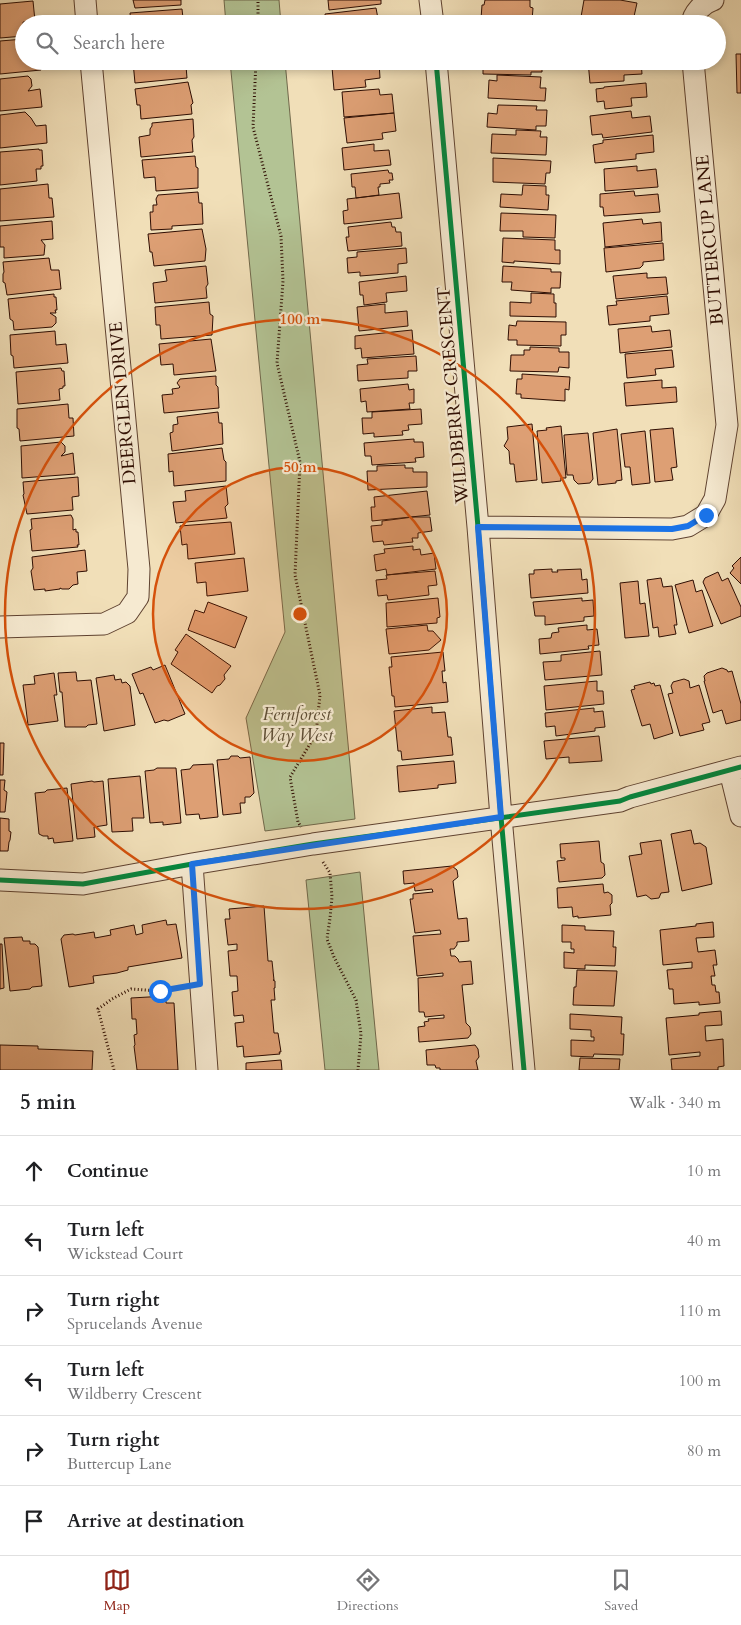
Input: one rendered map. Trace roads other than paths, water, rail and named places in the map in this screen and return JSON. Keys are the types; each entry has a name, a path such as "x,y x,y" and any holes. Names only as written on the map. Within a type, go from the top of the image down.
{"street":[{"path":"85,0 86,15"},
{"path":"430,0 432,15"},
{"path":"695,15 708,1 713,0"},
{"name":"DEERGLEN DRIVE","path":"0,627 104,624 127,613 138,597 138,568 92,70"},
{"name":"WILDBERRY CRESCENT","path":"437,70 524,1070"},
{"name":"BUTTERCUP LANE","path":"478,527 672,529 688,526 706,515 715,499 727,425 694,70"},
{"path":"0,880 83,884 312,844 620,801 736,769 741,816"},
{"path":"192,864 206,1070"}],"park label":[{"name":"Fernforest Way West","path":"297,724"}]}
